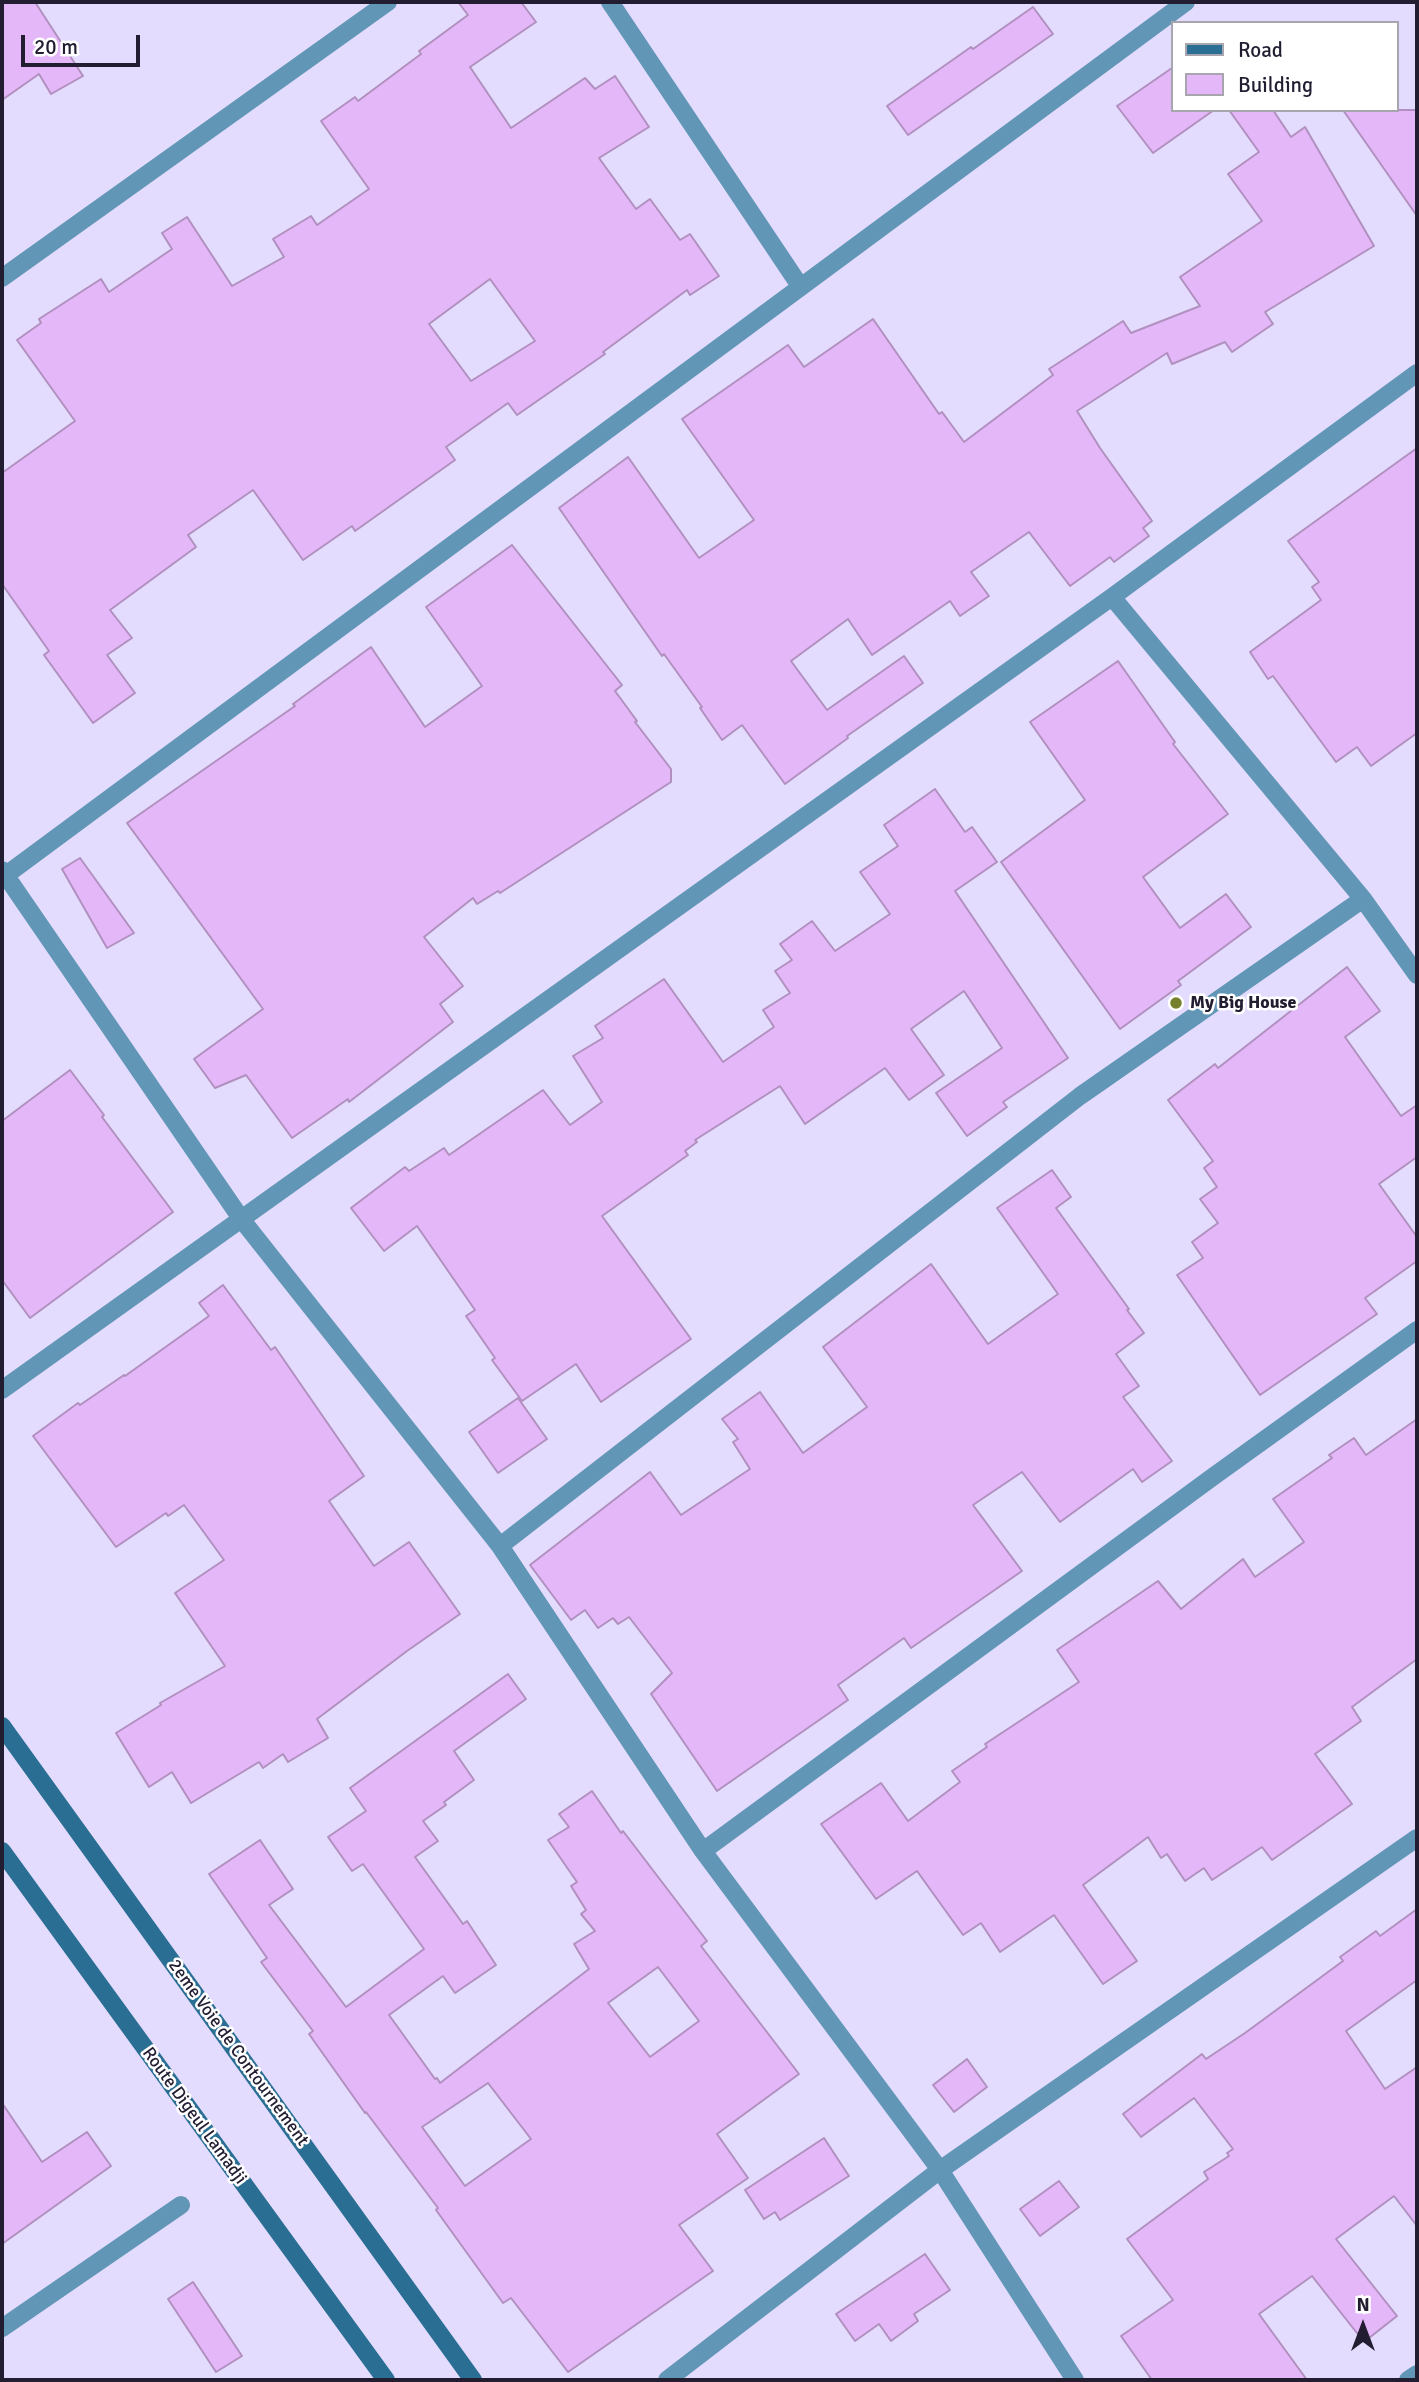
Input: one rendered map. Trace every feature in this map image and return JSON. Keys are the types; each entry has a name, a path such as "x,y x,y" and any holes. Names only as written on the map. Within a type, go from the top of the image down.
{"main road":[{"name":"2eme Voie de Contournement","path":"2,1726 474,2380"},
{"name":"Route Digeul Lamadji","path":"2,1851 386,2380"}],"street":[{"path":"2,278 388,2"},
{"path":"610,2 800,286"},
{"path":"1075,2380 940,2170 703,1851 500,1546 242,1220 4,872 1186,2"},
{"path":"2,1390 1112,597 1417,373"},
{"path":"1112,597 1363,899 1417,975"},
{"path":"500,1546 1080,1096 1363,899"},
{"path":"703,1851 1417,1330"},
{"path":"667,2380 940,2170 1417,1838"},
{"path":"2,2328 181,2205"},
{"path":"1408,2380 1417,2374"}],"building":[{"path":"2,2 35,2 83,76 51,94 39,74 2,100"},
{"path":"458,2 521,2 536,22 470,67 511,128 585,78 595,89 615,76 649,127 599,158 636,209 650,199 680,240 690,234 719,276 690,295 687,290 603,352 605,354 517,415 508,403 446,447 455,460 355,531 352,526 303,560 253,490 188,535 196,547 110,610 132,638 107,655 135,693 93,723 44,655 49,651 2,584 2,473 75,421 17,340 41,323 39,319 101,279 109,292 172,249 162,233 187,217 232,286 284,257 273,239 311,216 317,225 369,189 321,121 355,97 358,101 468,15","holes":["490,279 535,341 471,381 429,324"]},
{"path":"1033,7 1053,34 908,135 887,106"},
{"path":"1170,69 1170,112 1211,112 1153,153 1117,106"},
{"path":"1417,110 1417,216 1344,112"},
{"path":"1230,112 1274,112 1291,137 1305,127 1374,246 1265,312 1273,324 1232,352 1225,342 1172,364 1167,353 1077,411 1152,521 1143,528 1149,536 1114,562 1110,557 1070,586 1029,532 971,572 989,596 960,616 950,601 872,655 848,619 791,661 827,710 904,656 923,683 847,736 848,738 785,784 742,725 722,740 700,708 702,707 664,654 662,656 559,508 628,457 699,558 754,520 682,419 788,345 804,367 873,319 939,414 942,412 964,442 1053,375 1049,369 1123,321 1131,333 1200,306 1180,277 1262,221 1228,174 1259,152"},
{"path":"1417,448 1417,733 1371,766 1357,747 1336,762 1273,676 1268,679 1250,652 1321,600 1312,587 1319,582 1288,541"},
{"path":"512,545 622,685 615,691 671,769 671,782 500,893 498,891 477,904 473,898 424,937 463,986 440,1004 453,1022 349,1102 348,1099 292,1138 246,1075 215,1088 194,1059 263,1009 127,823 295,706 293,704 371,647 425,727 482,686 426,607"},
{"path":"1118,661 1175,742 1173,744 1228,814 1143,877 1180,928 1226,894 1251,927 1178,981 1181,985 1120,1029 1001,862 1085,800 1030,722"},
{"path":"935,789 965,832 972,827 997,862 955,891 1068,1058 1003,1102 1007,1107 967,1136 936,1093 1002,1048 964,991 911,1029 944,1075 909,1100 885,1068 805,1124 780,1086 695,1140 697,1142 685,1151 688,1155 602,1216 691,1339 601,1402 576,1364 522,1401 492,1360 495,1358 466,1316 475,1310 417,1226 384,1251 351,1208 405,1167 409,1171 444,1148 449,1155 543,1090 570,1125 602,1102 573,1056 603,1038 595,1026 664,979 723,1062 774,1027 763,1010 790,993 775,971 792,960 780,944 812,921 835,951 890,914 860,872 898,846 884,825"},
{"path":"80,858 134,933 107,948 62,869"},
{"path":"1347,967 1380,1011 1345,1037 1401,1116 1417,1105 1417,1157 1379,1184 1417,1237 1417,1261 1365,1298 1377,1314 1260,1395 1177,1275 1203,1258 1192,1242 1218,1223 1200,1199 1217,1187 1204,1168 1213,1161 1168,1100 1215,1064 1218,1068"},
{"path":"70,1070 173,1212 30,1318 2,1280 2,1121"},
{"path":"1052,1170 1071,1197 1056,1208 1144,1333 1116,1354 1139,1386 1123,1397 1172,1461 1142,1482 1133,1469 1060,1522 1022,1472 973,1505 1022,1571 911,1648 904,1638 838,1685 848,1700 717,1791 651,1694 672,1673 629,1617 618,1624 613,1618 598,1628 585,1610 571,1620 530,1565 650,1472 681,1515 750,1469 733,1442 738,1439 722,1419 760,1392 803,1453 867,1407 823,1347 931,1264 988,1344 1058,1294 997,1208"},
{"path":"223,1285 271,1350 275,1347 364,1476 329,1501 374,1566 409,1542 460,1614 317,1719 328,1738 288,1762 283,1754 263,1768 259,1762 191,1803 172,1772 149,1787 116,1733 161,1705 160,1703 225,1666 175,1593 224,1560 184,1505 168,1516 166,1513 116,1547 33,1436 78,1403 80,1405 125,1376 209,1316 199,1303"},
{"path":"518,1398 547,1439 498,1473 469,1432"},
{"path":"1417,1419 1417,1659 1352,1707 1361,1721 1315,1754 1352,1804 1272,1860 1262,1847 1212,1880 1204,1868 1185,1881 1167,1854 1161,1858 1148,1837 1083,1885 1137,1961 1103,1984 1054,1915 1000,1952 981,1923 963,1935 917,1871 876,1899 821,1824 881,1783 908,1821 960,1782 952,1771 987,1747 985,1744 1079,1682 1057,1650 1158,1581 1181,1609 1243,1559 1255,1577 1304,1542 1273,1499 1332,1458 1329,1455 1354,1438 1366,1455"},
{"path":"508,1674 526,1699 454,1751 474,1780 423,1821 438,1841 415,1857 463,1924 467,1921 496,1965 455,1993 443,1976 389,2015 440,2083 589,1969 574,1944 595,1931 581,1914 586,1910 571,1886 577,1882 548,1840 569,1827 559,1814 592,1791 621,1833 623,1831 707,1941 701,1946 799,2074 717,2134 748,2178 679,2225 713,2271 568,2372 511,2298 503,2303 436,2210 438,2208 365,2113 309,2034 313,2031 261,1962 267,1958 209,1874 260,1840 293,1889 269,1905 346,2007 424,1949 363,1864 352,1871 328,1837 366,1811 350,1788","holes":["658,1967 699,2021 650,2057 608,2003","488,2083 531,2139 465,2186 422,2127"]},
{"path":"1417,1909 1417,1980 1346,2031 1385,2089 1417,2067 1417,2226 1394,2196 1336,2239 1397,2316 1364,2342 1312,2276 1259,2314 1307,2380 1152,2380 1121,2336 1173,2300 1127,2239 1208,2179 1204,2172 1229,2156 1227,2153 1233,2149 1194,2098 1141,2137 1123,2114 1202,2054 1206,2059 1245,2033 1343,1961 1340,1957 1376,1931 1380,1936"},
{"path":"967,2059 987,2087 954,2112 933,2085"},
{"path":"2,2103 42,2162 87,2132 111,2166 2,2244"},
{"path":"824,2138 849,2176 780,2220 775,2212 764,2219 745,2190"},
{"path":"1059,2181 1079,2207 1040,2236 1020,2209"},
{"path":"925,2254 950,2290 914,2314 918,2321 891,2341 879,2324 855,2341 836,2314"},
{"path":"193,2282 242,2356 216,2372 168,2299"}],"place":[{"name":"My Big House","path":"1176,1003"}]}
